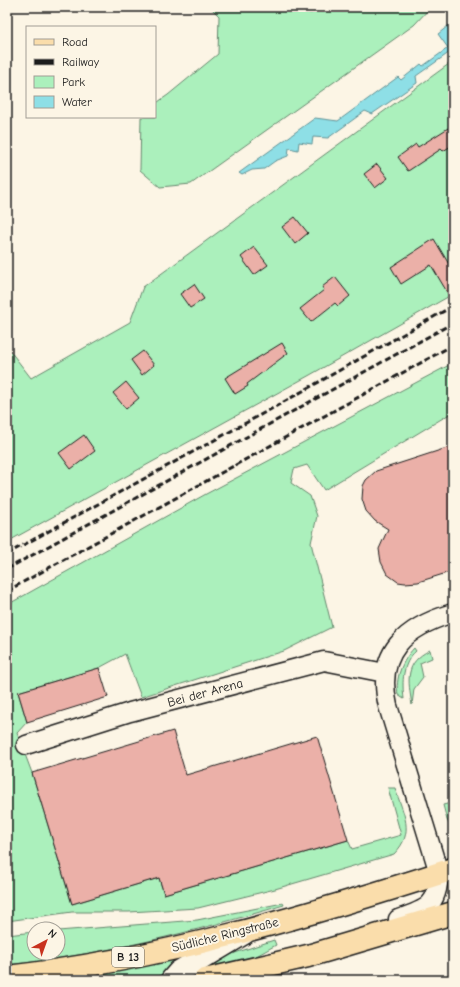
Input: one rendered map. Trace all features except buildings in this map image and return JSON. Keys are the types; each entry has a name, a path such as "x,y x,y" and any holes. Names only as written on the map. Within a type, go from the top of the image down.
{"main road":[{"name":"Südliche Ringstraße","path":"7,977 53,972 112,961 248,931 446,871"},
{"path":"205,980 259,968 362,941 453,913"}],"street":[{"path":"362,941 386,923 419,912 433,903 446,871 388,706 384,690 385,673 399,642 414,629 432,619 453,613"},
{"name":"Bei der Arena","path":"26,745 130,712 324,661 385,673"},
{"path":"172,980 179,972 248,931"},
{"path":"241,980 259,968"}],"green space":[{"path":"210,7 278,7 311,13 326,7 431,7 414,25 191,184 160,187 140,170 141,118 156,118 156,103 218,54 219,16"},
{"path":"453,61 453,294 310,375 7,542 7,347 31,378 130,322 143,287"},
{"path":"453,363 453,412 324,490 307,465 294,469 291,483 310,496 317,516 311,543 332,627 284,651 141,697 125,654 99,668 18,692 27,722 17,733 32,773 72,904 159,878 164,894 348,840 352,849 401,835 388,788 395,788 406,822 405,838 401,846 394,854 275,889 198,908 129,912 72,912 7,921 7,605 206,494"},
{"path":"414,648 416,651 408,661 404,673 404,699 398,695 397,689 400,670 406,658"},
{"path":"430,650 432,658 420,663 423,677 414,689 412,705 409,688 410,673 416,661"},
{"path":"451,803 453,809 453,831 447,820 443,805"},
{"path":"283,903 284,905 181,933 112,949 66,957 66,930 197,920"},
{"path":"26,933 26,961 42,961 7,965 7,935"},
{"path":"274,940 276,945 251,959 202,969 217,959"},
{"path":"190,954 160,978 154,980 61,980"}],"water":[{"path":"453,22 453,50 416,76 417,83 372,114 365,111 328,138 313,137 312,144 299,142 298,150 289,148 288,156 275,161 264,169 252,170 242,175 239,173 315,118 338,121 398,77 401,80 421,64 423,66 448,48 438,34"}],"railway":[{"path":"7,554 273,408 453,306"},
{"path":"7,569 453,323"},
{"path":"7,591 453,345"}]}
